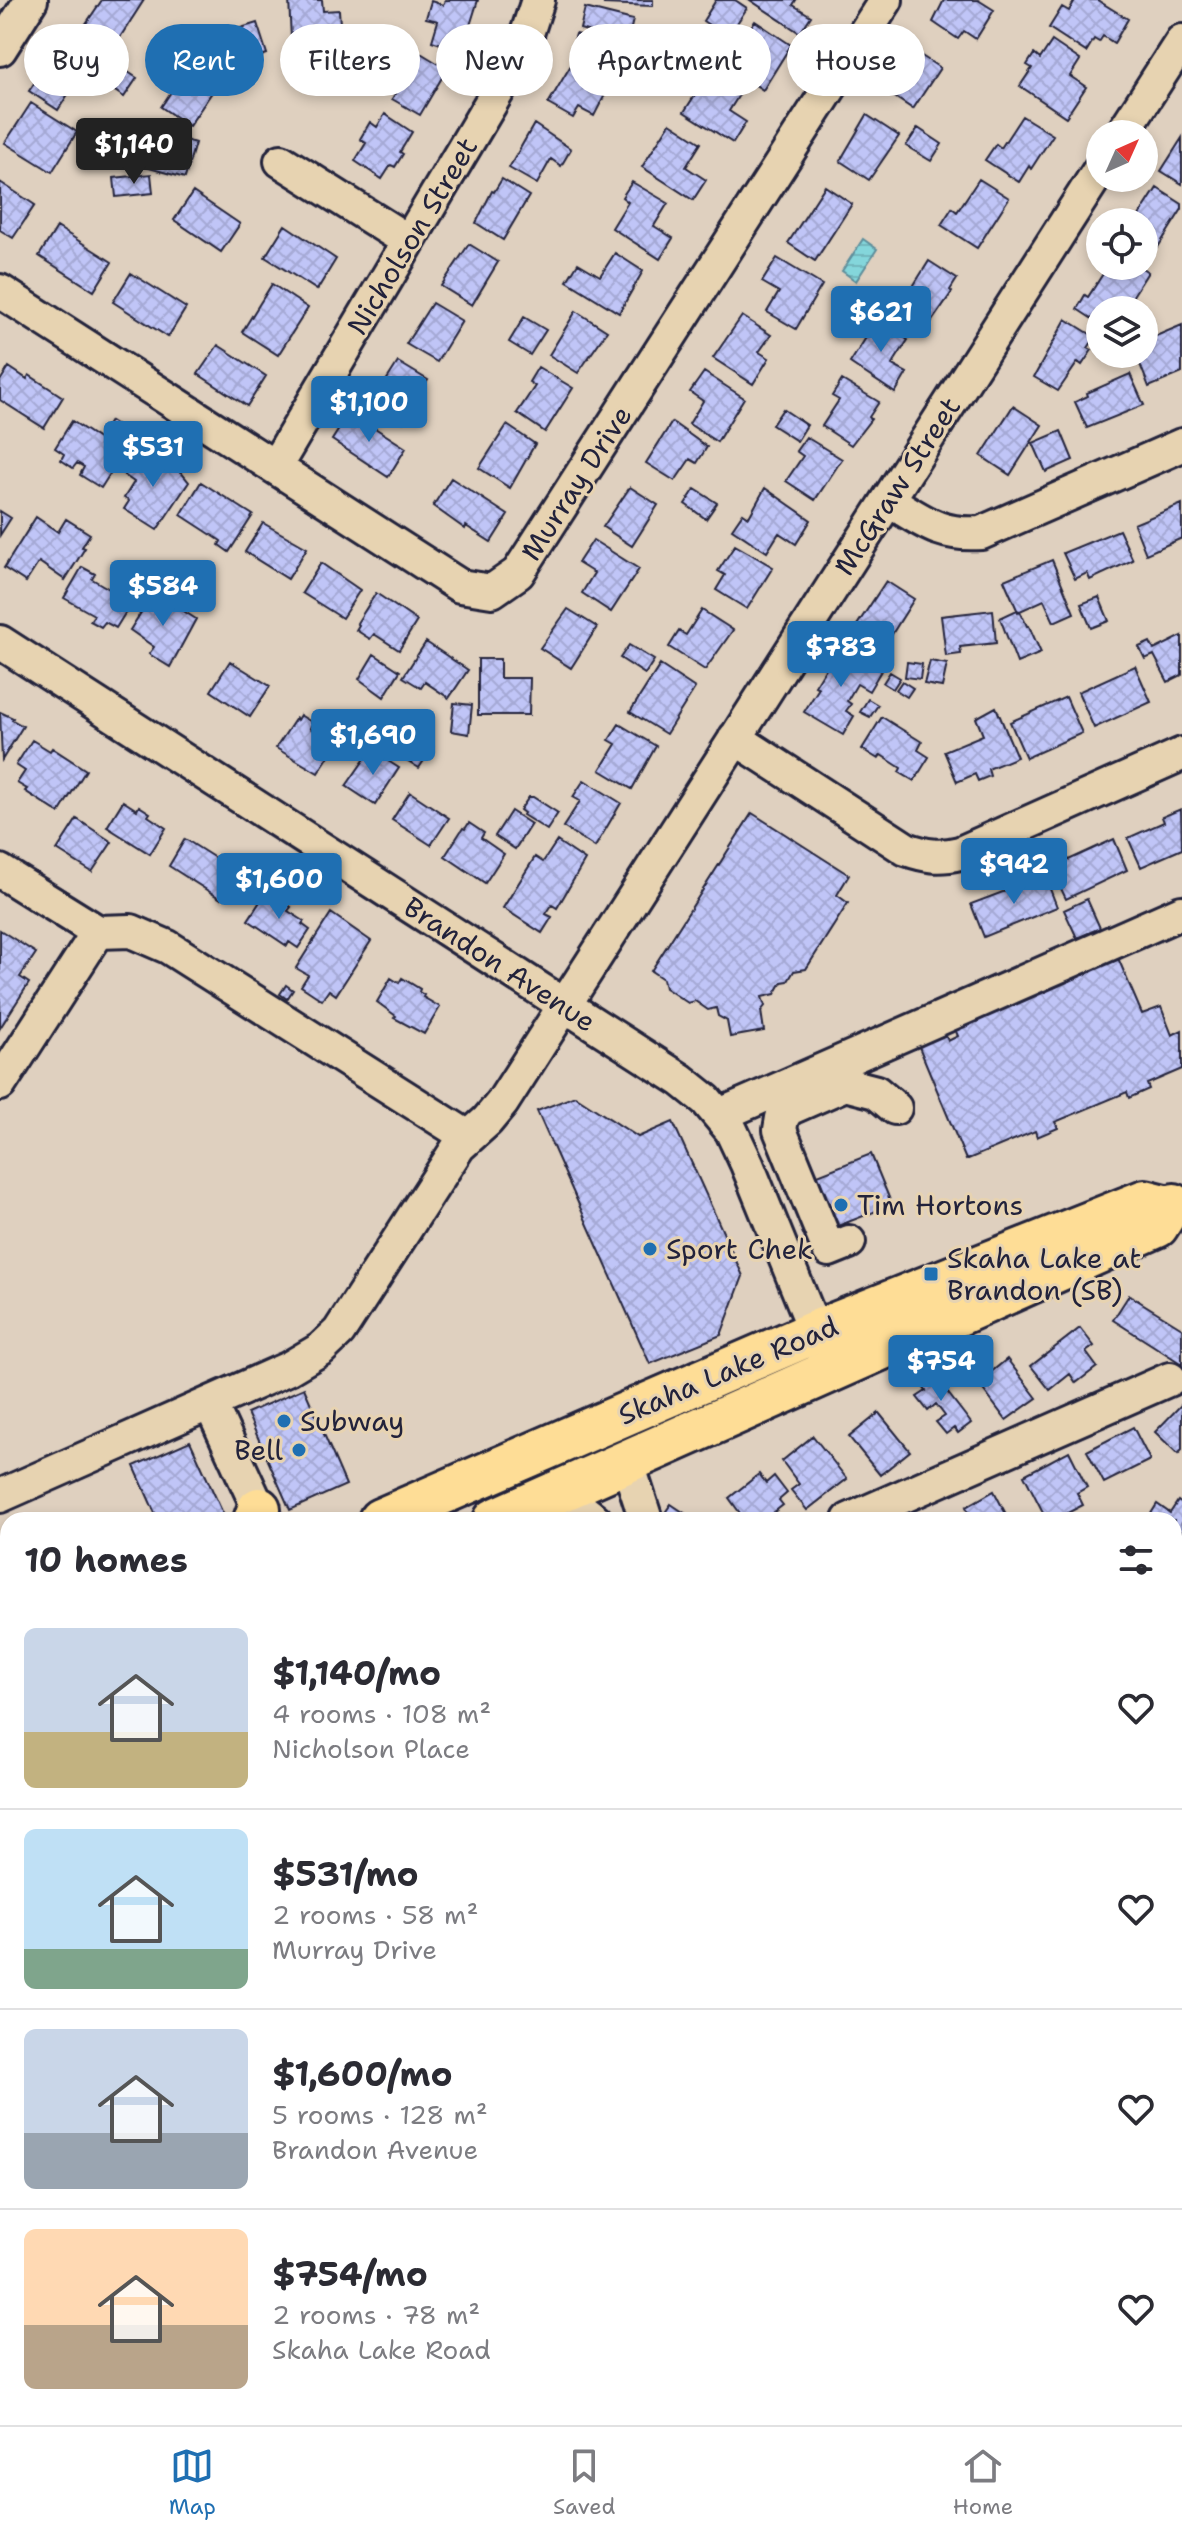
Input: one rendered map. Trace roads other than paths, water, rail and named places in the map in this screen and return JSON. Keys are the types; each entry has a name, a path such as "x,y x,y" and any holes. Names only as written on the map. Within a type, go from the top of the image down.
{"main road":[{"name":"Skaha Lake Road","path":"399,1512 815,1332 1145,1201 1175,1204"},
{"name":"Skaha Lake Road","path":"513,1512 1157,1226 1175,1204"},
{"path":"461,1512 485,1502 551,1495"}],"street":[{"path":"0,49 31,0"},
{"name":"Nicholson Street","path":"275,467 521,52 538,0"},
{"name":"Murray Drive","path":"0,291 460,586 492,591 518,573 886,0"},
{"path":"1131,120 1182,41"},
{"path":"281,161 408,241"},
{"name":"McGraw Street","path":"0,1496 289,1368 321,1349 339,1332 459,1146 502,1103 1086,191"},
{"path":"888,500 937,529 959,535 981,533 1182,445"},
{"name":"Brandon Avenue","path":"0,642 681,1080 706,1100 731,1130 747,1164 831,1371"},
{"path":"735,738 906,849 935,857 960,853 1182,754"},
{"path":"0,871 98,932 131,931 168,947 468,1137"},
{"path":"720,1115 1182,912"},
{"path":"0,1084 98,932"},
{"path":"849,1242 829,1250 780,1130 782,1118 788,1109 845,1084 876,1092 895,1108"},
{"path":"867,1512 1170,1379"},
{"path":"210,1403 257,1512"},
{"path":"627,1461 643,1512"},
{"path":"551,1495 581,1512"}],"water":[{"path":"863,239 877,249 856,281 842,271"}],"place":[{"name":"Tim Hortons","path":"841,1205"},
{"name":"Sport Chek","path":"650,1249"},
{"name":"Skaha Lake at Brandon (SB)","path":"931,1274"},
{"name":"Subway","path":"284,1421"},
{"name":"Bell","path":"299,1450"}]}
